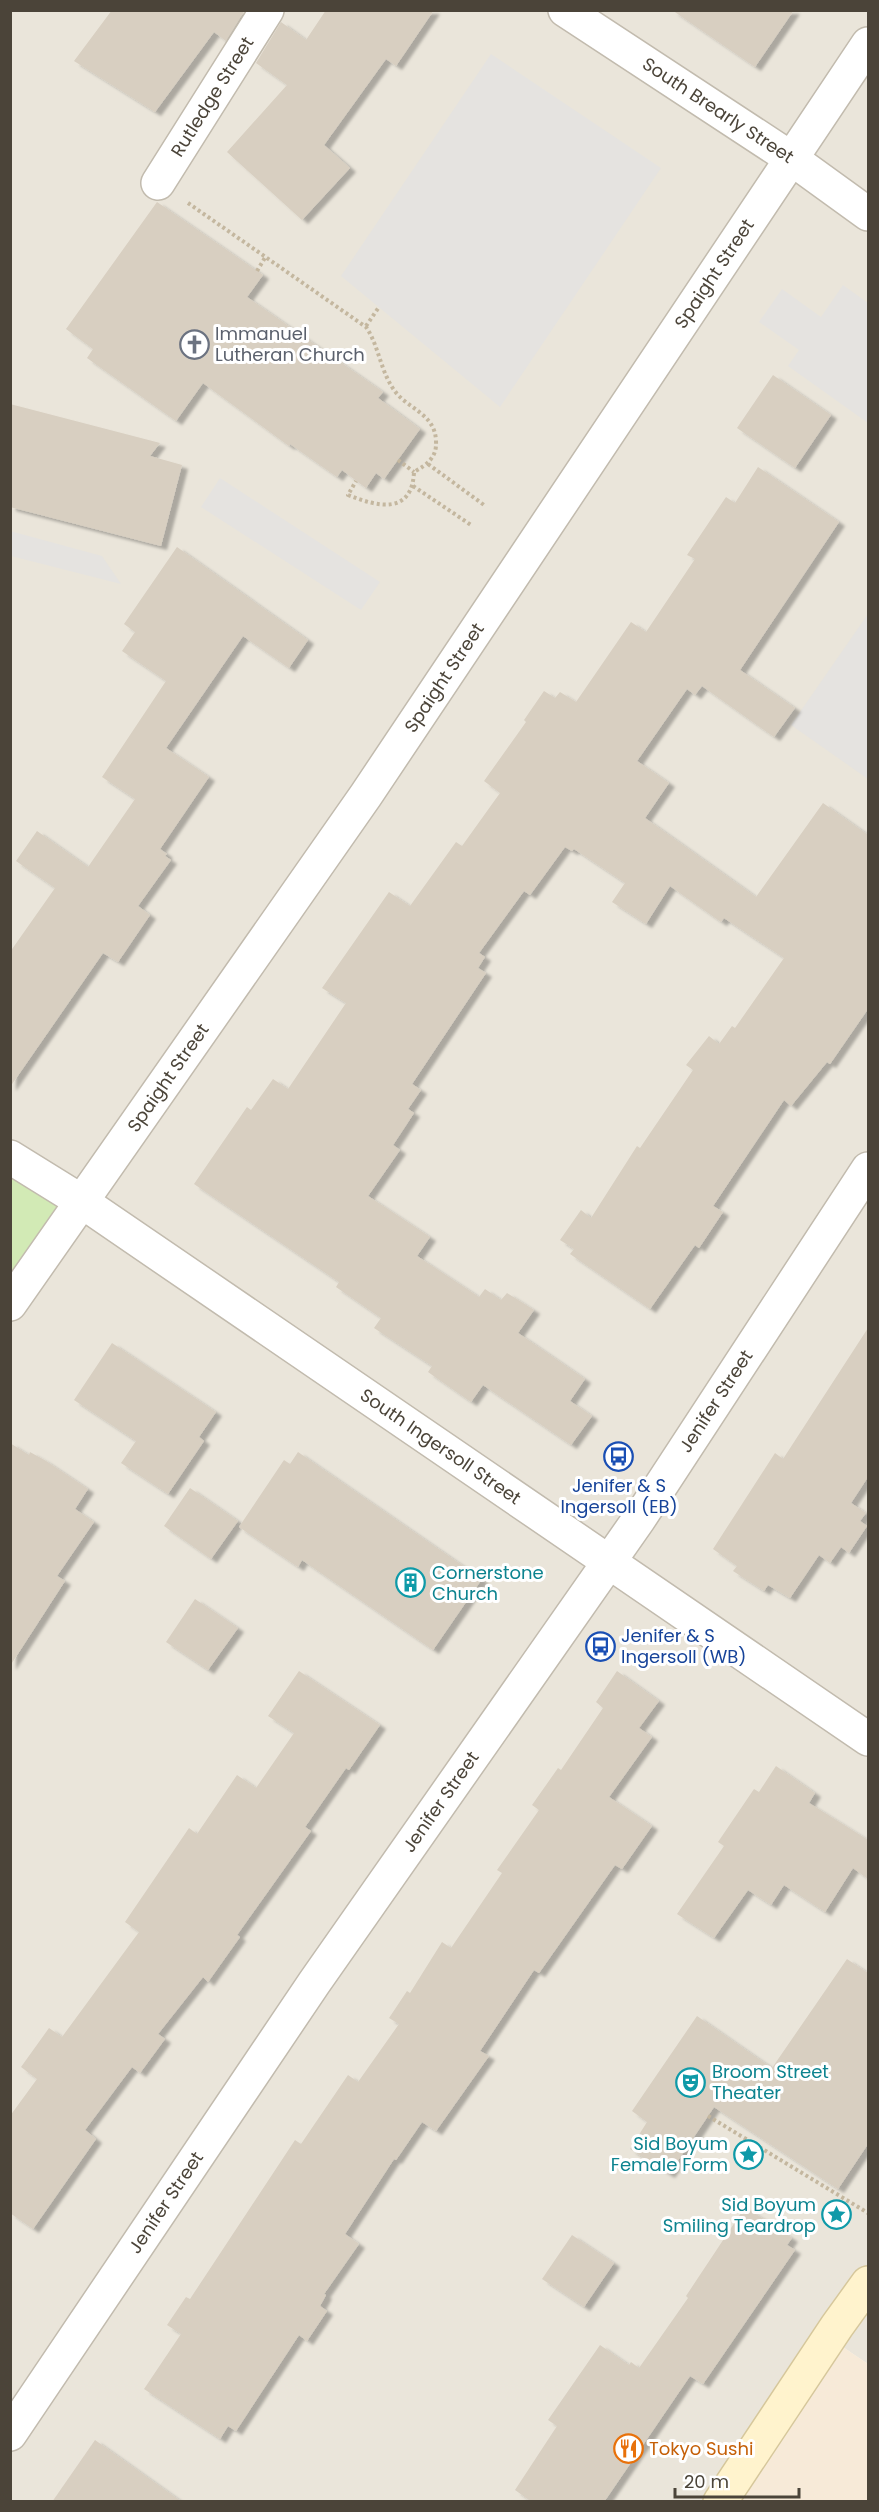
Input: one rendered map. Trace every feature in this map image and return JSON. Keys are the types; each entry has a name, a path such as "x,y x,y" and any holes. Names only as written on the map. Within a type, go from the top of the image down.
{"street":[{"name":"Rutledge Street","path":"158,183 267,10"},
{"name":"South Brearly Street","path":"565,10 792,159 868,214"},
{"name":"Spaight Street","path":"10,1304 366,795 868,44"},
{"name":"South Ingersoll Street","path":"10,1156 81,1201 868,1739"},
{"name":"Jenifer Street","path":"10,2434 327,1964 608,1560 639,1519 868,1169"},
{"path":"720,2502 868,2283"}],"path":[{"path":"158,183 366,327 372,336 382,370 395,392 419,411 436,429 437,451 428,464 414,472"},
{"path":"256,271 266,256"},
{"path":"366,327 379,307"},
{"path":"398,460 414,472"},
{"path":"428,464 484,505"},
{"path":"356,481 348,495 370,504 392,505 406,497 413,486 414,472"},
{"path":"413,486 471,525"},
{"path":"708,2116 868,2213"}],"shaded area":[{"path":"11,11 868,11 868,2364 834,2341 724,2501 11,2502"},
{"path":"491,54 661,168 500,407 341,276"},
{"path":"843,285 868,303 868,423 788,366 799,350 759,322 782,289 821,317"},
{"path":"220,478 380,582 361,610 201,507"},
{"path":"10,531 102,556 121,584 11,556"},
{"path":"868,614 868,779 791,725"},
{"path":"834,2341 868,2364 868,2501 724,2502"}],"green space":[{"path":"11,1157 81,1201 11,1304"}],"building":[{"path":"112,10 245,10 226,41 214,32 155,112 74,61"},
{"path":"326,10 434,10 396,66 386,59 324,145 350,168 302,220 227,152 287,85 256,63 281,22 306,40"},
{"path":"672,10 794,10 755,67"},
{"name":"Immanuel Lutheran Church","path":"157,202 263,275 247,297 383,392 378,398 420,429 384,479 376,473 366,488 342,470 337,477 290,444 289,446 203,383 176,421 87,358 93,349 66,329"},
{"path":"773,375 831,415 795,468 737,428"},
{"path":"10,404 160,443 150,456 182,465 161,546 10,507"},
{"path":"758,467 839,522 740,670 795,708 774,737 702,686 695,695 687,689 637,761 669,783 645,818 756,897 823,803 868,835 868,1009 830,1064 827,1062 791,1106 784,1100 713,1206 723,1212 699,1248 695,1245 650,1309 570,1254 574,1249 560,1240 581,1210 591,1218 637,1146 640,1148 693,1070 686,1065 709,1036 719,1044 732,1026 735,1028 784,958 724,918 721,922 670,886 646,924 612,902 625,883 574,849 572,851 565,847 530,895 524,891 479,953 485,957 478,968 486,973 412,1084 421,1090 408,1109 414,1113 393,1145 400,1150 368,1196 430,1237 417,1256 479,1297 485,1289 501,1300 507,1293 534,1310 518,1333 585,1379 570,1401 592,1416 571,1445 483,1385 471,1402 428,1372 432,1366 374,1328 381,1318 336,1287 339,1282 194,1184 247,1107 251,1110 273,1079 288,1089 346,1003 322,988 389,892 410,906 456,842 462,846 500,793 484,781 526,722 524,720 544,691 555,698 560,692 576,702 631,622 646,632 695,559 687,555 726,497 735,503"},
{"path":"177,547 308,640 289,668 243,636 166,748 209,777 160,849 171,860 138,906 150,915 118,962 103,953 10,1087 10,952 55,888 16,861 37,831 88,867 135,799 102,777 166,681 122,651 135,632 124,624"},
{"path":"868,1328 868,1477 851,1503 866,1513 860,1521 867,1526 849,1553 841,1547 830,1563 819,1555 790,1598 768,1585 764,1591 733,1571 737,1566 713,1549 775,1453 783,1459"},
{"path":"112,1343 216,1412 199,1437 204,1441 168,1494 121,1463 136,1441 74,1400"},
{"path":"10,1443 29,1455 30,1452 46,1461 88,1489 75,1509 94,1522 57,1576 65,1581 10,1666"},
{"path":"298,1452 482,1579 433,1650 302,1560 298,1567 239,1527 284,1460 290,1464"},
{"path":"190,1488 238,1521 211,1559 164,1526"},
{"path":"195,1599 238,1628 208,1670 166,1642"},
{"path":"299,1671 380,1725 349,1770 346,1768 305,1827 311,1831 237,1935 240,1937 208,1982 203,1977 158,2034 165,2039 140,2073 132,2067 85,2130 96,2139 33,2229 10,2213 10,2116 37,2079 21,2067 49,2028 62,2037 139,1932 125,1922 189,1828 197,1834 237,1775 256,1788 294,1733 268,1716"},
{"path":"617,1671 659,1701 639,1728 652,1737 609,1797 652,1826 622,1869 615,1865 539,1973 534,1970 480,2051 489,2056 436,2131 422,2122 396,2160 394,2159 345,2234 359,2244 324,2294 326,2295 320,2306 327,2311 307,2341 299,2335 236,2431 228,2426 220,2439 144,2389 181,2334 167,2325 186,2297 190,2299 295,2140 301,2144 348,2075 358,2082 399,2024 389,2018 407,1991 410,1993 442,1942 451,1948 502,1873 497,1870 539,1810 532,1805 558,1768 561,1770 603,1708 596,1702"},
{"path":"776,1766 815,1793 809,1803 868,1840 868,1879 853,1868 825,1912 784,1885 771,1905 748,1890 714,1938 677,1914 724,1846 718,1842 754,1789 759,1792"},
{"path":"847,1959 868,1973 868,2144 838,2189 714,2107 669,2174 630,2149 647,2122 632,2111 697,2016 772,2068"},
{"path":"745,2207 792,2238 787,2245 795,2250 703,2384 690,2376 604,2502 532,2502 515,2490 557,2426 548,2420 600,2345 629,2365 631,2362 639,2368 688,2298 686,2296"},
{"path":"572,2235 614,2263 584,2307 542,2279"},
{"path":"95,2440 182,2502 52,2502"}],"place":[{"name":"Immanuel Lutheran Church","path":"194,344"},
{"name":"Jenifer & S Ingersoll (EB)","path":"619,1457"},
{"name":"Cornerstone Church","path":"411,1583"},
{"name":"Jenifer & S Ingersoll (WB)","path":"600,1646"},
{"name":"Broom Street Theater","path":"691,2082"},
{"name":"Sid Boyum Female Form","path":"749,2154"},
{"name":"Sid Boyum Smiling Teardrop","path":"837,2215"},
{"name":"Tokyo Sushi","path":"628,2449"}]}
